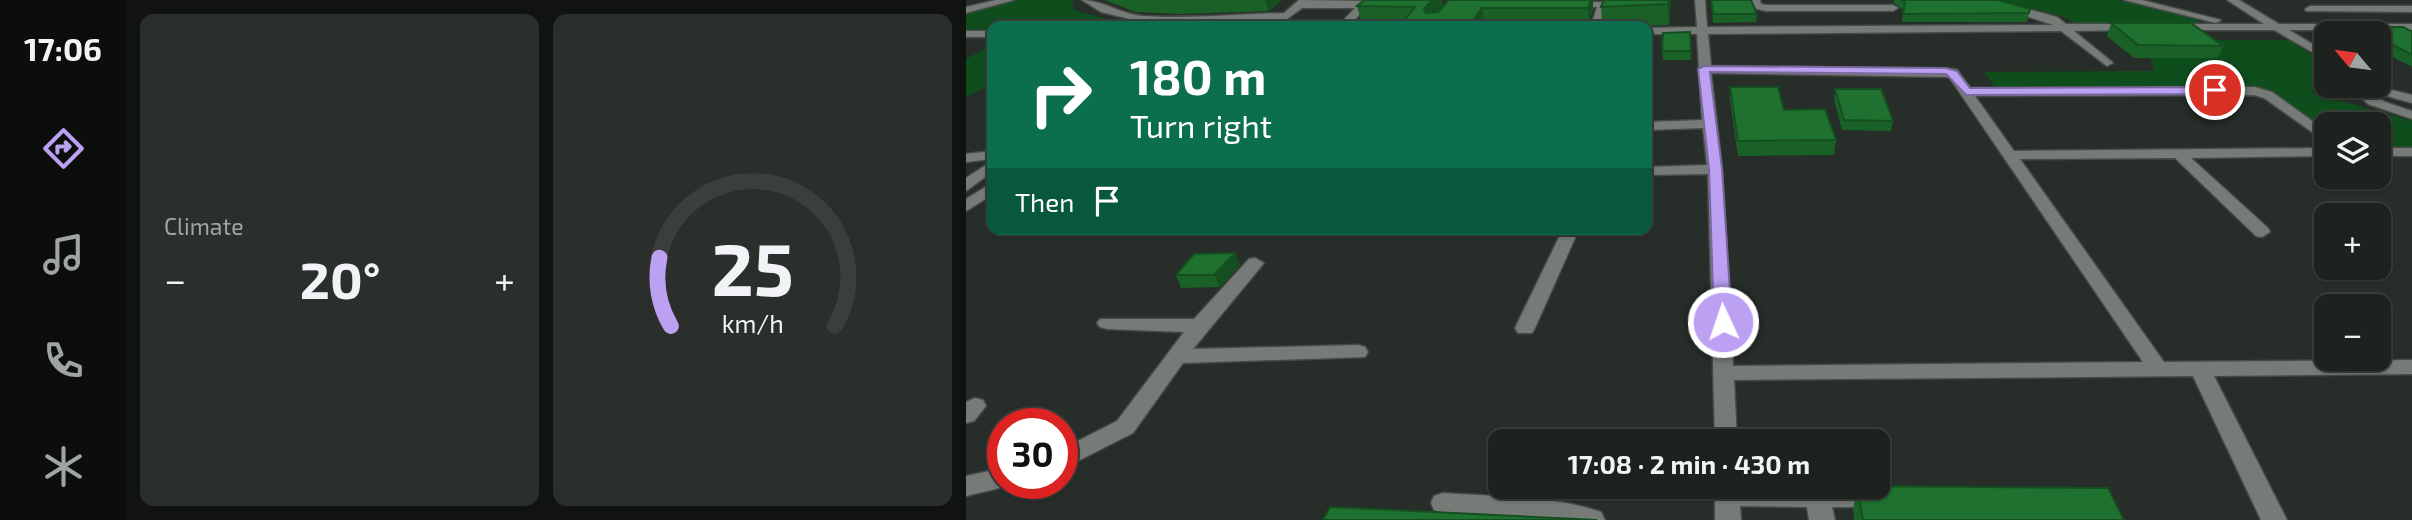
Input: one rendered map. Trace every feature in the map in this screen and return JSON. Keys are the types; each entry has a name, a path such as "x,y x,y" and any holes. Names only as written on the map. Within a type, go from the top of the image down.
{"street":[{"path":"966,3 981,0"},
{"path":"966,10 1009,0"},
{"path":"1087,0 1105,10 1142,19 1311,15 1325,5"},
{"path":"1700,0 1704,69 1715,169 1726,429"},
{"path":"1755,0 1756,6 1766,8 1893,8"},
{"path":"1983,0 2045,16 2066,28 2107,63"},
{"path":"2130,0 2239,27"},
{"path":"2232,0 2314,50"},
{"path":"2404,0 2412,4"},
{"path":"1287,16 1302,3 1366,3"},
{"path":"1348,21 1366,3"},
{"path":"1555,4 1616,4"},
{"path":"1598,21 1603,4"},
{"path":"1766,8 1770,30"},
{"path":"1861,8 1871,29"},
{"path":"2311,9 2412,9"},
{"path":"1652,31 2144,27"},
{"path":"2157,27 2412,27"},
{"path":"968,35 987,34"},
{"path":"1704,69 1953,73 2158,369"},
{"path":"2391,83 2412,88"},
{"path":"1966,92 2255,91 2268,95 2314,129"},
{"path":"2391,93 2412,99"},
{"path":"2368,98 2412,115"},
{"path":"1652,126 1709,124"},
{"path":"2009,155 2314,152"},
{"path":"2391,152 2412,152"},
{"path":"2179,154 2262,232"},
{"path":"966,158 987,156"},
{"path":"966,186 987,169"},
{"path":"1652,171 1715,169"},
{"path":"966,206 987,191"},
{"path":"1525,328 1568,235"},
{"path":"1078,452 1125,427 1199,326 1255,263"},
{"path":"1107,323 1199,326"},
{"path":"1178,356 1358,352"},
{"path":"1725,373 2412,367"},
{"path":"2200,368 2274,520"},
{"path":"966,486 987,481"},
{"path":"1727,501 1820,509 1900,498"},
{"path":"1443,503 1552,512 1592,520"}],"green space":[{"path":"992,0 1072,0 1074,10 1115,21 987,21 987,30 966,30 966,6"},
{"path":"2000,0 2119,0 2198,18 2198,23 2075,23 2061,16"},
{"path":"2192,40 2289,40 2314,56 2314,98 2330,98 2380,112 2314,112 2314,122 2278,97 2245,86 1995,87 1984,72 2155,71 2150,58"},
{"path":"987,48 987,86 966,97 966,59"},
{"path":"2391,115 2412,121 2412,147 2391,147"}],"building":[{"path":"1364,0 1432,0 1424,9 1426,13 1438,12 1449,0 1591,0 1588,8 1482,8 1473,21 1403,21 1415,7 1357,6"},
{"path":"1604,0 1669,0 1668,4 1601,7"},
{"path":"1711,0 1751,0 1757,14 1713,14"},
{"path":"1902,0 1998,0 2030,9 2029,13 1903,14 1905,2"},
{"path":"2111,23 2191,23 2223,46 2138,45"},
{"path":"2391,27 2403,27 2412,32 2412,55 2391,44"},
{"path":"1690,32 1691,51 1662,51 1663,33"},
{"path":"1730,87 1778,87 1784,110 1825,109 1836,140 1738,141"},
{"path":"1835,89 1881,89 1893,121 1844,120"},
{"path":"1235,253 1214,275 1176,275 1194,254"},
{"path":"1890,486 2108,488 2124,520 1863,520 1859,499 1890,499"},
{"path":"1330,507 1597,520 1323,520"}],"route":[{"path":"1723,322 1715,169 1704,69 1946,71 1953,73 1966,92 2215,90"}]}
